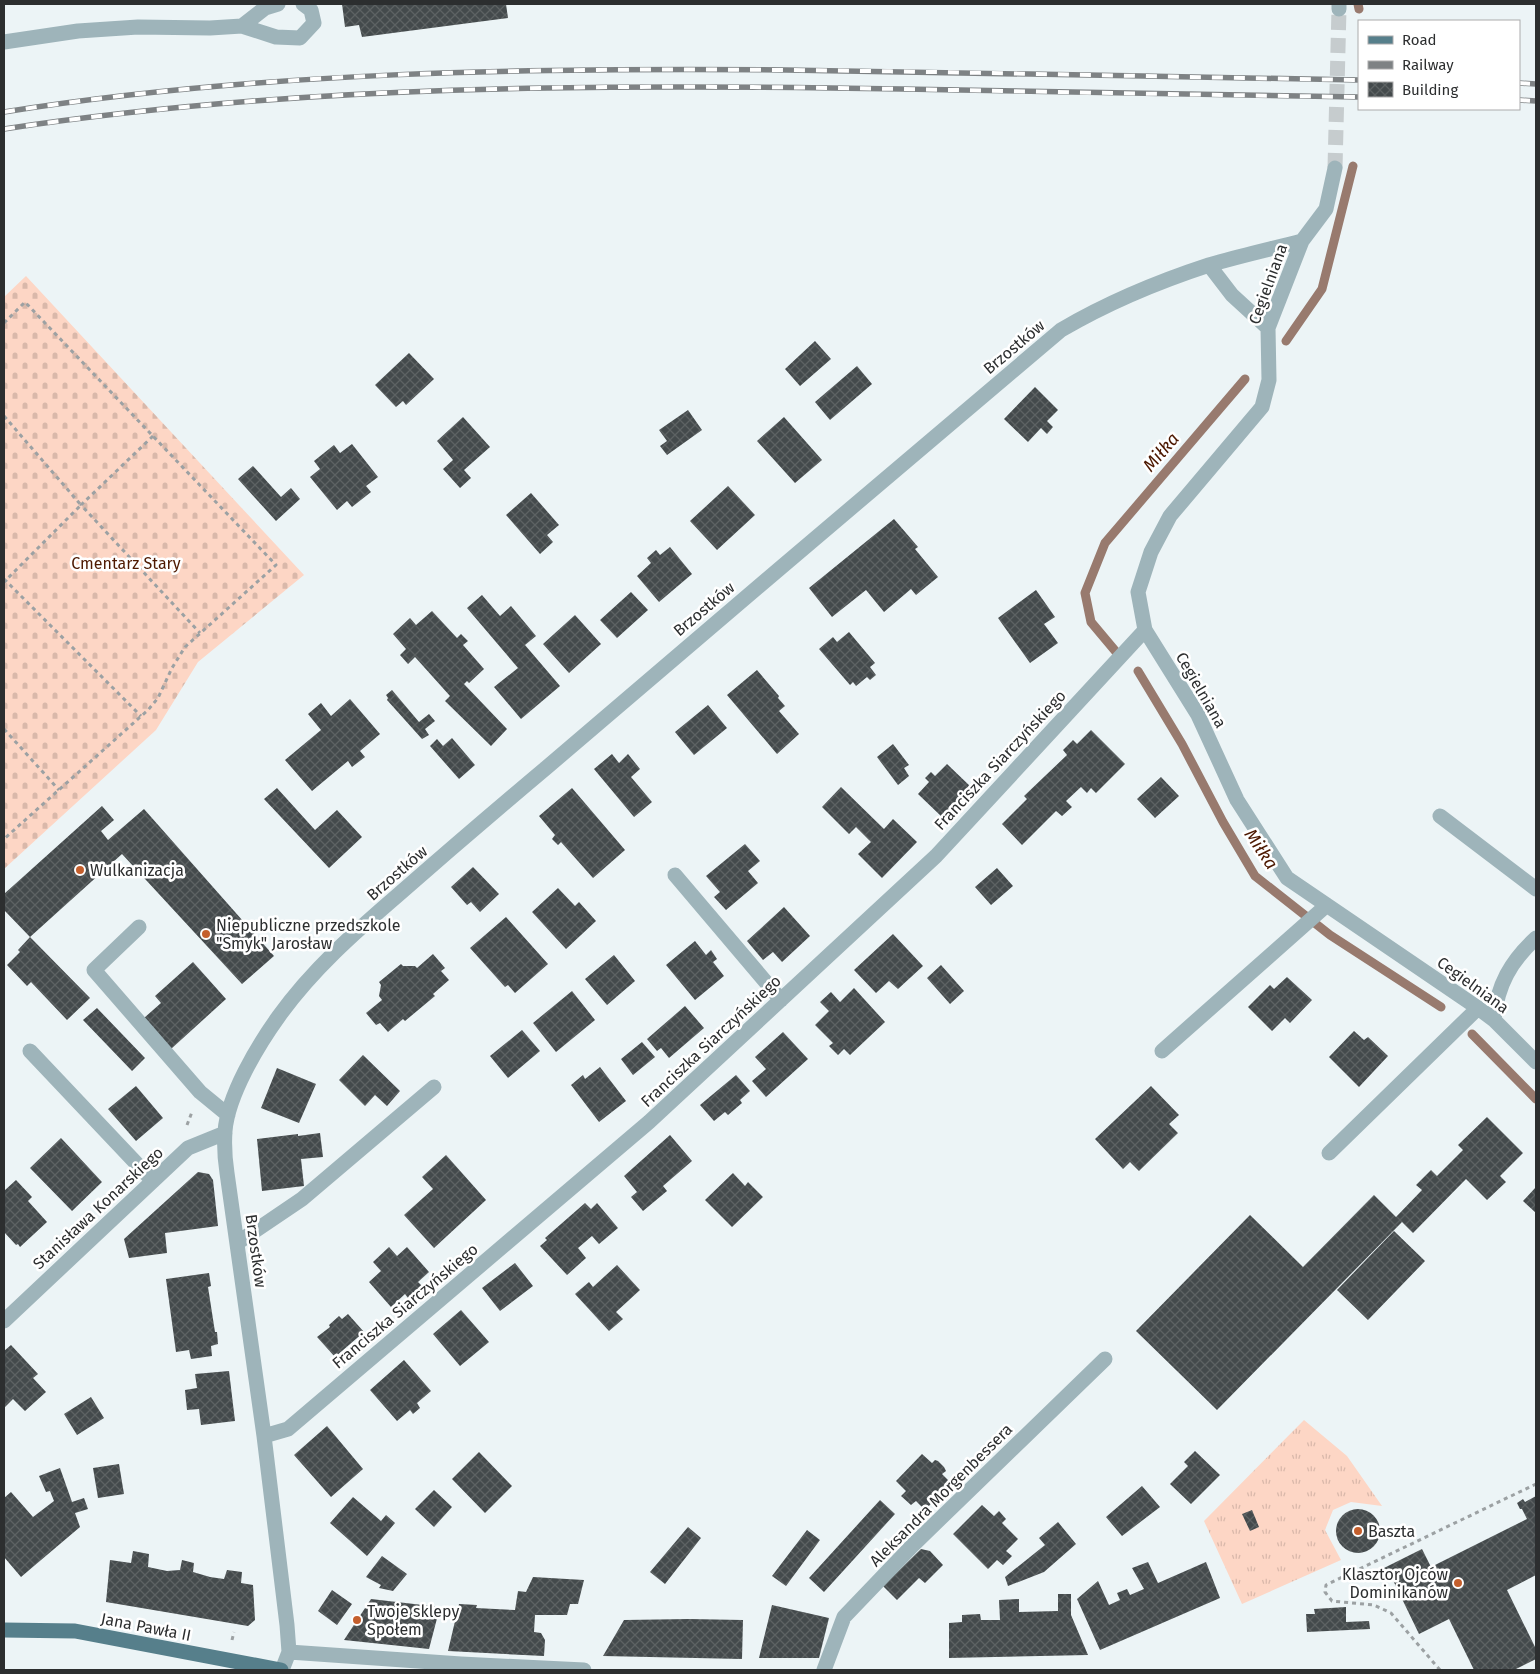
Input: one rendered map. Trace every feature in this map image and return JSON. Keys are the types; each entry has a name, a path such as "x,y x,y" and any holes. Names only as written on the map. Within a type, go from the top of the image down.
{"main road":[{"name":"Jana Pawła II","path":"4,1630 75,1631 282,1670"}],"street":[{"path":"242,26 265,8 278,4"},
{"path":"4,42 78,30 138,27 210,28 242,26 276,37 300,38 314,23 311,10 303,4"},
{"name":"Cegielniana","path":"1335,168 1326,209 1302,241 1268,328 1269,380 1262,406 1170,516 1151,552 1138,592 1145,630 1198,715 1237,800 1287,878 1323,909 1478,1008 1494,1020 1536,1062"},
{"name":"Brzostków","path":"282,1670 289,1652 264,1436 227,1173 224,1133 236,1092 253,1058 278,1016 311,976 344,942 700,636 1061,330 1094,311 1131,294 1209,265 1302,241"},
{"path":"1209,265 1232,295 1268,328"},
{"name":"Franciszka Siarczyńskiego","path":"264,1436 288,1429 649,1122 936,856 1145,630"},
{"path":"1440,816 1536,889"},
{"path":"676,875 781,1000"},
{"path":"1162,1051 1323,909"},
{"path":"139,927 94,970 200,1092 228,1115"},
{"path":"1494,1020 1496,1002 1508,969 1521,952 1536,938"},
{"path":"1329,1153 1478,1008"},
{"path":"30,1051 153,1182"},
{"path":"237,1242 302,1199 434,1087"},
{"name":"Stanisława Konarskiego","path":"4,1321 188,1148 224,1133"},
{"name":"Aleksandra Morgenbessera","path":"824,1670 844,1617 914,1545 1105,1359"},
{"path":"289,1652 461,1664 584,1670"}],"path":[{"path":"4,323 25,302 276,565 185,647 172,668 158,698 142,716 4,839"},
{"path":"4,416 81,505 200,633"},
{"path":"142,716 4,581 153,436"},
{"path":"4,729 59,790"},
{"path":"1440,1670 1391,1613 1374,1605 1332,1601 1325,1592 1326,1585 1536,1484"}],"green space":[{"name":"Cmentarz Stary","path":"26,276 304,575 198,662 156,730 4,869 4,297"},
{"path":"1304,1420 1347,1456 1382,1506 1351,1502 1333,1510 1325,1530 1341,1560 1242,1604 1204,1521"}],"building":[{"path":"342,4 506,4 508,18 362,37 359,25 345,27"},
{"path":"815,341 831,359 800,386 785,369"},
{"path":"409,353 434,379 406,405 403,401 396,407 375,385"},
{"path":"857,366 872,384 830,420 815,402"},
{"path":"1035,387 1058,410 1047,421 1053,427 1047,434 1041,428 1028,442 1004,419"},
{"path":"688,410 702,430 667,455 660,446 667,441 659,430"},
{"path":"463,417 490,447 464,470 471,478 460,488 443,469 453,460 437,441"},
{"path":"784,417 822,460 795,483 757,441"},
{"path":"352,444 378,477 366,486 371,492 352,507 347,501 337,510 310,477 320,469 314,461 334,445 340,453"},
{"path":"253,466 281,497 291,488 300,499 276,521 238,479"},
{"path":"728,486 755,515 717,550 690,521"},
{"path":"531,493 559,525 547,535 553,542 540,554 506,515"},
{"path":"894,519 918,547 915,549 938,577 916,595 911,589 884,612 866,590 832,617 809,588"},
{"path":"670,547 692,574 659,602 637,576 651,563 647,558 656,550 660,555"},
{"path":"1036,590 1055,617 1044,624 1058,643 1030,663 998,618"},
{"path":"631,592 648,610 617,638 600,620"},
{"path":"482,595 500,616 511,606 536,636 525,645 560,686 521,719 494,687 518,668 467,608"},
{"path":"432,611 457,638 461,634 468,641 463,645 484,669 469,683 467,681 464,684 507,729 491,746 445,701 450,696 415,657 408,664 400,655 406,649 393,634 410,618 416,625"},
{"path":"575,615 601,644 569,673 543,644"},
{"path":"849,632 875,663 870,667 876,675 870,680 867,677 856,686 853,682 850,685 819,649 833,637 837,642"},
{"path":"757,670 779,696 778,698 785,706 779,711 799,734 777,754 727,695"},
{"path":"392,690 419,722 429,714 435,721 425,729 429,735 422,739 387,700 386,695"},
{"path":"350,699 380,734 360,751 365,757 352,767 348,761 312,791 285,760 321,730 308,714 321,703 331,716"},
{"path":"708,705 727,728 694,755 675,732"},
{"path":"1091,730 1125,764 1096,793 1091,788 1087,793 1081,787 1066,801 1072,807 1062,816 1056,811 1022,845 1002,824 1027,799 1024,796 1067,755 1063,750 1073,740 1077,744"},
{"path":"452,738 475,765 459,779 430,746 437,739 443,746"},
{"path":"893,744 909,765 904,768 909,776 898,785 877,757"},
{"path":"612,754 619,763 628,754 640,769 631,777 652,802 634,817 594,769"},
{"path":"947,764 971,787 942,817 918,794 929,782 925,778 931,772 935,776"},
{"path":"1161,777 1179,796 1155,818 1137,799"},
{"path":"841,787 884,829 893,819 917,842 882,878 858,854 871,842 856,827 849,834 822,807"},
{"path":"277,788 315,830 337,810 362,837 329,868 264,799"},
{"path":"572,788 625,850 593,878 561,842 558,845 552,839 555,835 539,816"},
{"path":"102,806 114,820 101,831 108,840 144,809 274,956 242,984 122,854 30,937 4,910 4,894"},
{"path":"745,844 760,861 748,871 758,883 726,910 714,897 720,892 706,876"},
{"path":"473,867 499,894 480,912 471,902 467,905 451,887"},
{"path":"997,868 1013,886 991,905 975,887"},
{"path":"558,888 575,906 579,902 596,921 566,949 532,912"},
{"path":"784,907 810,936 782,962 773,952 763,960 747,941"},
{"path":"506,917 548,964 515,993 508,985 505,987 470,948"},
{"path":"893,934 923,966 898,989 889,981 876,993 854,970"},
{"path":"30,937 90,998 67,1020 31,982 27,986 7,965 20,952 18,950"},
{"path":"695,941 706,955 711,950 717,959 713,962 724,976 695,1000 666,965"},
{"path":"433,954 445,968 441,971 449,980 433,994 435,996 405,1021 403,1019 388,1032 380,1023 376,1025 366,1013 382,1000 379,996 381,985 379,982 401,964 417,968"},
{"path":"614,955 635,981 607,1005 585,979"},
{"path":"193,962 226,999 171,1049 144,1018 161,1003 155,996"},
{"path":"941,965 964,991 950,1004 927,978"},
{"path":"1287,977 1312,1000 1290,1023 1285,1018 1272,1031 1248,1007 1270,985 1274,989"},
{"path":"854,988 885,1022 850,1055 844,1049 838,1055 829,1046 833,1043 815,1025 829,1011 820,1002 831,992 840,1002"},
{"path":"572,991 595,1020 556,1052 533,1023"},
{"path":"685,1006 704,1028 669,1058 661,1048 657,1051 647,1039"},
{"path":"97,1008 145,1058 132,1071 83,1020"},
{"path":"522,1030 540,1051 508,1078 490,1056"},
{"path":"1354,1031 1364,1040 1368,1037 1388,1056 1359,1087 1329,1057"},
{"path":"783,1032 808,1059 766,1097 752,1081 766,1069 755,1057"},
{"path":"642,1042 655,1057 633,1075 621,1059"},
{"path":"363,1055 400,1091 387,1106 375,1095 365,1106 339,1080"},
{"path":"600,1067 626,1101 599,1122 571,1085 583,1075 585,1079"},
{"path":"277,1068 316,1084 299,1123 261,1108"},
{"path":"736,1075 750,1091 740,1100 742,1103 728,1115 725,1112 714,1121 700,1105"},
{"path":"136,1086 163,1118 136,1141 108,1109"},
{"path":"1151,1086 1179,1115 1169,1124 1178,1133 1139,1171 1130,1162 1123,1169 1095,1139"},
{"path":"1487,1117 1523,1153 1500,1176 1506,1182 1487,1200 1466,1179 1413,1233 1402,1222 1217,1410 1136,1331 1250,1215 1303,1267 1374,1195 1396,1217 1422,1190 1416,1185 1431,1170 1437,1176 1463,1150 1458,1145"},
{"path":"320,1133 323,1157 301,1159 304,1186 262,1191 257,1139"},
{"path":"670,1135 692,1161 663,1186 667,1191 643,1211 631,1197 637,1192 624,1176"},
{"path":"61,1138 102,1182 72,1211 30,1168"},
{"path":"446,1155 486,1200 434,1248 404,1215 433,1189 422,1177"},
{"path":"198,1172 209,1174 213,1180 218,1226 165,1233 167,1253 129,1258 124,1239"},
{"path":"733,1173 745,1186 748,1182 763,1197 732,1227 705,1200"},
{"path":"16,1180 32,1197 28,1201 47,1222 20,1247 4,1232 4,1191"},
{"path":"1536,1187 1536,1213 1523,1201"},
{"path":"585,1203 591,1209 597,1203 618,1228 599,1244 592,1236 578,1248 586,1258 567,1275 540,1246 547,1240 545,1238"},
{"path":"1394,1231 1425,1261 1368,1320 1337,1290"},
{"path":"389,1247 397,1256 407,1247 429,1272 418,1282 422,1286 408,1298 405,1294 391,1307 369,1282 381,1271 373,1262"},
{"path":"515,1263 533,1286 500,1311 482,1288"},
{"path":"617,1265 640,1290 616,1312 623,1319 609,1331 575,1294 589,1282 593,1287"},
{"path":"209,1273 211,1286 208,1287 218,1344 211,1346 212,1356 191,1359 189,1350 176,1352 166,1279"},
{"path":"461,1310 489,1342 460,1366 433,1334"},
{"path":"348,1314 364,1332 335,1357 317,1337 330,1327 329,1325 339,1316 342,1319"},
{"path":"11,1345 38,1374 33,1378 46,1392 25,1411 13,1399 4,1408 4,1351"},
{"path":"404,1360 431,1391 417,1403 420,1408 413,1414 410,1410 397,1421 370,1390"},
{"path":"229,1371 235,1421 201,1425 199,1409 187,1410 185,1390 197,1388 195,1374"},
{"path":"91,1397 104,1418 77,1435 64,1414"},
{"path":"327,1426 363,1469 331,1497 294,1455"},
{"path":"1195,1451 1220,1475 1191,1504 1170,1484 1188,1466 1184,1462"},
{"path":"479,1452 512,1486 485,1513 452,1479"},
{"path":"922,1454 932,1463 935,1460 938,1461 944,1467 946,1471 942,1474 951,1483 925,1510 916,1501 911,1505 901,1496 906,1491 896,1481"},
{"path":"119,1464 124,1494 98,1498 93,1468"},
{"path":"60,1468 72,1502 84,1498 88,1509 75,1513 80,1527 21,1577 4,1557 4,1498 11,1492 33,1517 54,1501 50,1491 46,1492 39,1476"},
{"path":"1142,1486 1160,1507 1122,1536 1106,1517"},
{"path":"434,1490 452,1507 434,1527 415,1509"},
{"name":"Klasztor Ojców Dominikanów","path":"1536,1496 1536,1575 1507,1590 1536,1649 1536,1659 1514,1670 1474,1670 1449,1619 1419,1634 1389,1572 1385,1574 1382,1569 1422,1549 1431,1567 1527,1519 1517,1503 1523,1499 1525,1502"},
{"path":"353,1497 381,1521 386,1515 395,1523 367,1556 330,1523"},
{"path":"880,1500 895,1514 824,1592 809,1578"},
{"path":"982,1505 994,1516 999,1511 1006,1519 1002,1523 1018,1539 1006,1551 1012,1556 1003,1565 997,1560 988,1569 953,1534"},
{"name":"Baszta","path":"1354,1509 1362,1509 1374,1515 1380,1531 1374,1547 1362,1553 1354,1553 1342,1547 1336,1535 1336,1527 1342,1515"},
{"path":"1252,1510 1259,1527 1250,1531 1242,1514"},
{"path":"1058,1522 1076,1544 1044,1572 1008,1586 1005,1577 1045,1545 1039,1538"},
{"path":"688,1527 701,1538 665,1584 650,1572"},
{"path":"807,1530 820,1540 786,1586 772,1576"},
{"path":"921,1549 930,1551 943,1565 925,1583 919,1578 897,1600 883,1586"},
{"path":"133,1551 149,1554 148,1567 167,1571 180,1570 182,1560 194,1563 193,1572 210,1577 224,1579 227,1570 242,1572 241,1583 253,1585 255,1620 248,1626 106,1602 110,1560 131,1563"},
{"path":"382,1556 407,1574 393,1591 379,1588 381,1585 366,1577"},
{"path":"1148,1562 1158,1583 1206,1562 1220,1598 1100,1650 1077,1599 1098,1581 1109,1605 1120,1600 1117,1593 1127,1589 1130,1595 1144,1589 1132,1568"},
{"path":"533,1577 584,1580 578,1604 570,1604 567,1615 535,1615 534,1632 541,1633 545,1640 544,1656 448,1651 459,1604 477,1605 476,1608 515,1610 518,1591 526,1592"},
{"path":"332,1590 352,1604 337,1625 318,1611"},
{"path":"1058,1594 1071,1594 1071,1615 1088,1655 949,1658 949,1623 962,1622 962,1615 980,1614 981,1620 1000,1620 999,1600 1019,1599 1019,1612 1058,1611"},
{"path":"371,1599 440,1607 429,1649 344,1640"},
{"path":"772,1605 829,1618 819,1658 759,1658"},
{"path":"1346,1607 1346,1622 1369,1621 1370,1629 1307,1632 1306,1614 1315,1614 1314,1609"},
{"path":"624,1620 743,1620 742,1659 603,1656"}],"waterway":[{"name":"Miłka","path":"1358,4 1359,9"},
{"name":"Miłka","path":"1286,341 1322,289 1353,166"},
{"name":"Miłka","path":"1117,653 1091,622 1085,593 1105,543 1245,379"},
{"name":"Miłka","path":"1138,671 1182,744 1223,822 1255,876 1330,935 1441,1007"},
{"name":"Miłka","path":"1472,1034 1536,1099"}],"tunnel":[{"path":"1335,168 1339,9"}],"railway":[{"path":"4,112 101,98 198,88 296,80 492,72 786,70 1358,80"},
{"path":"1520,83 1536,84"},
{"path":"4,129 116,114 227,103 452,90 789,87 1358,97"},
{"path":"1520,100 1536,101"}],"place":[{"name":"Wulkanizacja","path":"80,870"},
{"name":"Niepubliczne przedszkole \"Smyk\" Jarosław","path":"206,934"},
{"name":"Baszta","path":"1358,1531"},
{"name":"Klasztor Ojców Dominikanów","path":"1458,1583"},
{"name":"Twoje sklepy Społem","path":"357,1620"}]}
